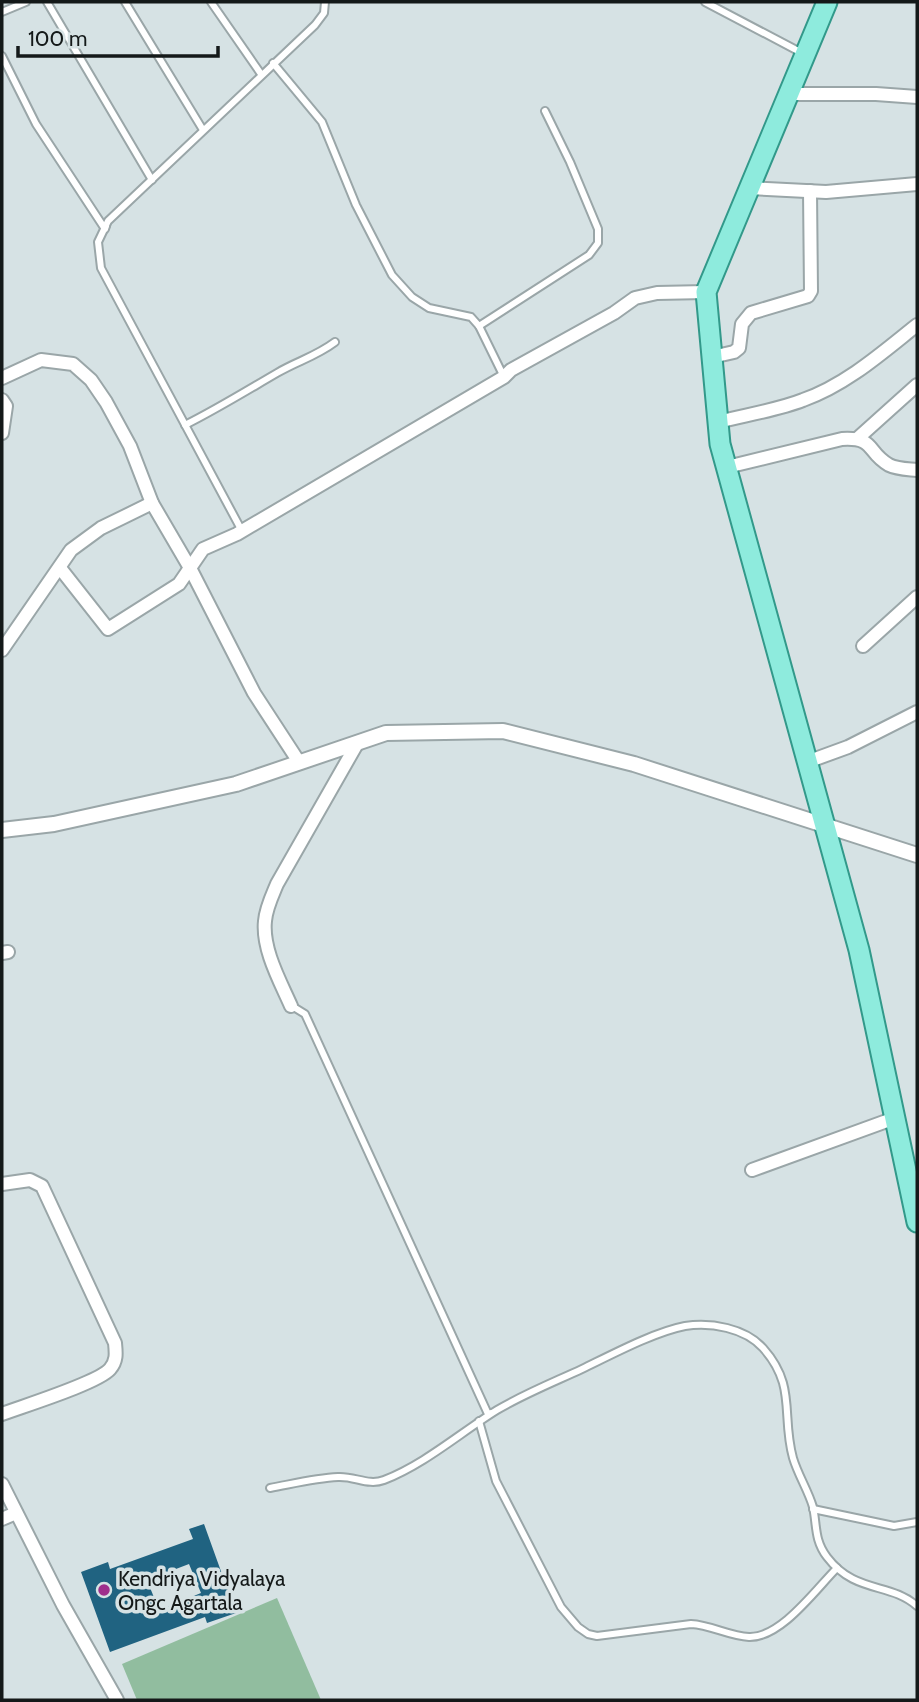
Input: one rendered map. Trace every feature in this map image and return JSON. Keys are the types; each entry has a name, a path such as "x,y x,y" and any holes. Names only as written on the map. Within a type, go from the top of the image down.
{"main road":[{"path":"827,2 706,292 720,444 859,950 917,1222"}],"street":[{"path":"788,94 917,97"},
{"path":"749,188 810,191 917,184"},
{"path":"712,357 734,352 739,348 742,324 751,313 808,296 811,291 810,191"},
{"path":"60,568 108,629 179,584 203,549 242,531 504,377 511,370 614,313 635,298 657,293 706,292"},
{"path":"718,422 802,401 818,394 872,360 917,325"},
{"path":"2,378 41,360 73,364 91,380 130,446 152,503 190,568 254,693 299,762"},
{"path":"858,438 917,385"},
{"path":"2,400 6,406 2,433"},
{"path":"727,467 842,439 858,438 892,467 917,470"},
{"path":"2,650 71,550 101,528 152,503"},
{"path":"863,646 917,597"},
{"path":"807,762 848,747 917,712"},
{"path":"2,830 54,824 236,784 386,733 503,731 634,764 917,855"},
{"path":"291,1006 272,964 265,923 269,904 277,884 358,742"},
{"path":"752,1170 895,1118"},
{"path":"2,1184 30,1180 42,1186 115,1343 117,1356 112,1367 96,1379 2,1414"},
{"path":"2,1484 64,1605 117,1700"},
{"path":"2,1519 16,1513"}],"lane":[{"path":"2,12 26,2"},
{"path":"47,2 152,180"},
{"path":"125,2 203,130"},
{"path":"211,2 261,74"},
{"path":"2,56 36,124 104,229 108,222 314,25 324,13 326,2"},
{"path":"705,2 805,54"},
{"path":"273,63 322,122 356,205 392,275 412,297 429,308 471,317 479,326 504,377"},
{"path":"479,326 589,255 598,243 598,229 545,111"},
{"path":"108,222 98,242 101,268 242,531"},
{"path":"185,425 234,401 280,371 316,356 335,342"},
{"path":"291,1006 305,1014 488,1414 631,1346 683,1326 708,1324 739,1331 762,1346 779,1369 785,1387 788,1436 793,1459 813,1509 817,1540 826,1556 850,1579 897,1594 917,1606"},
{"path":"270,1488 334,1477 346,1477 367,1483 386,1479 425,1458 495,1411"},
{"path":"479,1422 496,1481 561,1607 578,1628 588,1634 597,1636 691,1624 752,1637 768,1633 785,1622 837,1568"},
{"path":"813,1509 894,1527 917,1522"}],"green space":[{"path":"277,1598 321,1700 137,1700 122,1664"}],"building":[{"name":"Kendriya Vidyalaya Ongc Agartala","path":"204,1524 236,1613 207,1623 205,1617 110,1652 81,1572 108,1562 110,1569 193,1539 189,1529","holes":["189,1564 201,1593 159,1610 147,1580"]}],"place":[{"name":"Kendriya Vidyalaya Ongc Agartala","path":"104,1590"}]}
